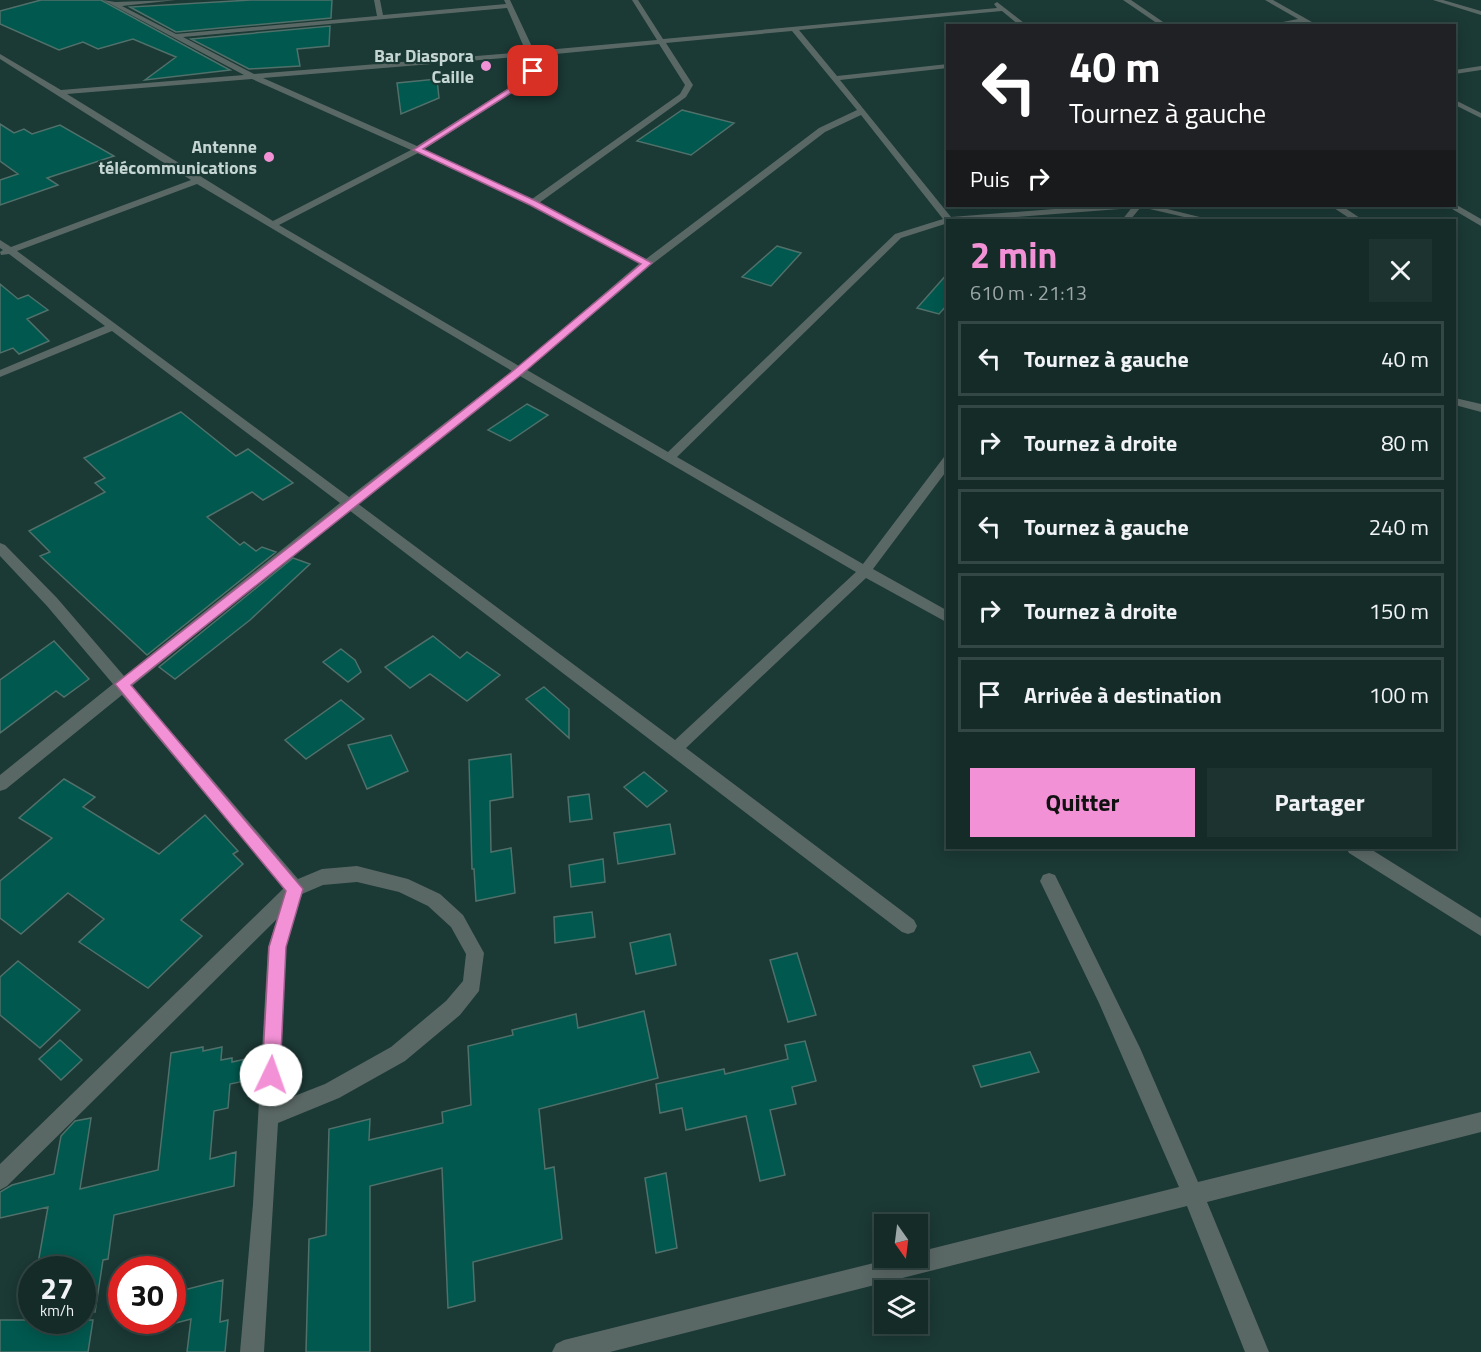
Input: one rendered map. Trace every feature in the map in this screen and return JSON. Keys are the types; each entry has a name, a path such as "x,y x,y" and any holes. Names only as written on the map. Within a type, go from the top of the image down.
{"street":[{"path":"106,0 252,76 533,203 647,263"},
{"path":"116,4 173,0"},
{"path":"377,0 380,16"},
{"path":"533,203 683,95 689,85 636,0"},
{"path":"992,0 1022,24"},
{"path":"1126,0 1163,24"},
{"path":"1268,0 1313,24"},
{"path":"1436,0 1481,13"},
{"path":"174,36 508,3 530,54 533,71 530,78 417,150 272,225"},
{"path":"1462,7 1481,4"},
{"path":"62,92 530,54 1003,9"},
{"path":"1279,24 1306,20"},
{"path":"795,30 948,219"},
{"path":"0,56 62,92 198,180 518,372 946,617"},
{"path":"835,78 946,66"},
{"path":"1456,72 1481,68"},
{"path":"1456,103 1481,116"},
{"path":"0,783 349,503 518,372 647,263 822,130 862,111"},
{"path":"5,253 198,180"},
{"path":"961,219 1108,207"},
{"path":"1127,219 1136,207"},
{"path":"1149,207 1203,219"},
{"path":"1338,207 1356,219"},
{"path":"1454,207 1481,224"},
{"path":"670,457 898,236 946,221"},
{"path":"0,243 5,253 113,327 908,926"},
{"path":"0,374 113,327"},
{"path":"1456,401 1481,408"},
{"path":"675,749 865,571 946,463"},
{"path":"0,548 52,602 295,889"},
{"path":"1357,849 1481,928"},
{"path":"0,1179 295,889 322,877 357,874 402,885 434,900 457,921 475,953 472,985 453,1008 398,1054 332,1091 268,1118"},
{"path":"1049,881 1103,985 1195,1195 1257,1352"},
{"path":"252,1352 277,947 295,889"},
{"path":"564,1352 1481,1122"}],"building":[{"path":"41,0 101,0 230,70 145,80 176,57 133,39 98,49 83,42 59,50 0,24 0,11"},
{"path":"251,0 332,0 331,18 176,32 130,7"},
{"path":"330,26 329,46 297,49 300,66 249,69 191,39"},
{"path":"437,79 439,98 401,114 397,83"},
{"path":"682,110 734,123 691,155 637,141"},
{"path":"0,124 14,133 24,129 32,134 60,125 114,156 47,178 58,185 0,205 0,180 18,174 0,161"},
{"path":"777,246 801,253 771,286 742,277"},
{"path":"946,275 946,306 939,314 917,308"},
{"path":"0,284 18,299 28,295 48,310 27,319 49,341 19,354 13,348 0,353"},
{"path":"527,404 548,415 510,441 488,430"},
{"path":"181,412 236,456 248,449 293,483 263,500 252,492 207,517 240,545 244,542 256,551 262,547 276,552 147,655 40,556 50,552 29,531 105,492 95,483 105,478 84,458"},
{"path":"293,558 310,564 250,620 175,679 159,667"},
{"path":"433,636 460,658 467,652 500,675 467,701 430,674 410,688 385,667"},
{"path":"54,641 89,679 64,697 56,691 0,733 0,680"},
{"path":"341,649 355,660 361,672 348,682 323,662"},
{"path":"544,687 569,709 569,738 526,699"},
{"path":"341,700 364,719 306,759 285,740"},
{"path":"391,735 408,771 367,789 348,745"},
{"path":"511,754 513,797 490,801 491,852 511,848 515,893 476,901 474,869 472,869 469,760"},
{"path":"644,772 667,791 647,807 624,787"},
{"path":"64,779 95,797 83,807 159,854 205,815 238,851 233,854 243,864 181,920 202,936 148,988 79,942 104,919 68,893 21,934 0,918 0,881 52,838 19,818"},
{"path":"589,794 592,819 570,822 568,797"},
{"path":"670,824 675,854 618,864 614,833"},
{"path":"603,859 605,882 571,887 569,865"},
{"path":"592,912 595,937 555,943 554,917"},
{"path":"670,934 676,965 636,974 630,943"},
{"path":"797,953 816,1015 788,1022 770,960"},
{"path":"18,961 80,1010 40,1048 0,1015 0,977"},
{"path":"644,1011 658,1078 539,1109 545,1169 554,1167 562,1239 473,1262 475,1301 448,1308 442,1168 370,1186 370,1352 306,1352 309,1239 326,1235 329,1129 370,1119 369,1140 443,1123 442,1112 471,1105 468,1046 513,1035 512,1030 576,1014 578,1028"},
{"path":"60,1040 82,1060 61,1080 39,1059"},
{"path":"805,1041 816,1081 792,1087 796,1104 770,1110 785,1175 760,1181 746,1116 686,1130 682,1108 660,1113 656,1084 724,1069 725,1074 788,1059 785,1045"},
{"path":"203,1047 203,1051 222,1047 221,1060 232,1058 232,1062 259,1056 258,1078 230,1084 228,1108 214,1111 210,1159 236,1152 234,1186 114,1215 108,1259 103,1260 96,1306 96,1256 39,1256 48,1207 0,1218 0,1192 12,1185 54,1174 61,1136 75,1121 91,1118 80,1189 158,1170 171,1053"},
{"path":"1030,1052 1039,1072 981,1087 973,1066"},
{"path":"666,1173 677,1248 656,1253 645,1178"},
{"path":"223,1280 220,1322 228,1320 225,1352 187,1352 191,1319 186,1320 186,1289"},
{"path":"0,1320 18,1320 18,1334 91,1334 88,1352 0,1352"}],"place":[{"name":"Bar Diaspora Caille","path":"486,66"},
{"name":"Antenne télécommunications","path":"269,157"}],"route":[{"path":"271,1075 277,947 295,889 243,829 214,790 122,684 518,372 647,263 533,203 417,150 530,78 533,71"}]}
